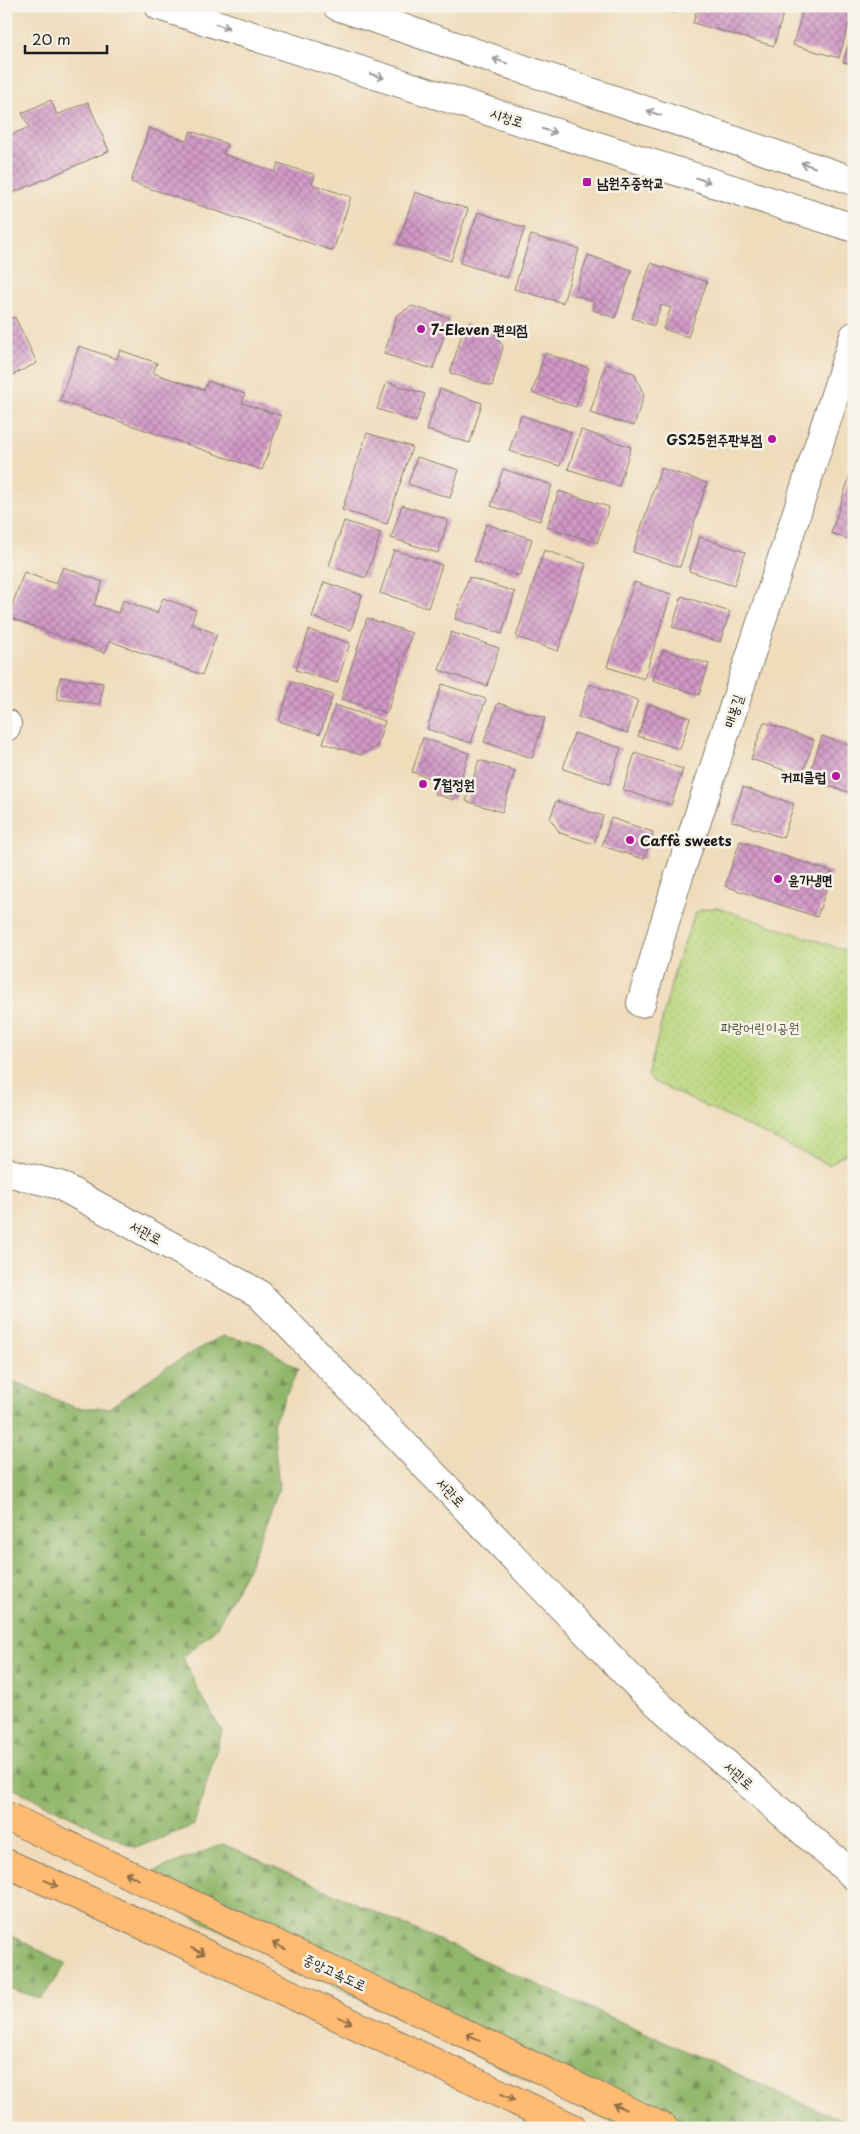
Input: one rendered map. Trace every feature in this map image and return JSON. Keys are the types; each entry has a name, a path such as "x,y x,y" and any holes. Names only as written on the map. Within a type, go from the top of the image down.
{"highway":[{"name":"중앙고속도로","path":"6,1816 664,2128"},
{"path":"6,1863 174,1939 573,2128"}],"street":[{"name":"시청로","path":"159,6 854,228"},
{"path":"337,6 854,181"},
{"name":"매봉길","path":"641,1003 675,888 854,336"},
{"name":"서관로","path":"6,1172 59,1185 258,1292 642,1690 854,1876"}],"green space":[{"name":"파랑어린이공원","path":"710,908 718,908 854,953 854,1148 829,1165 652,1081 648,1076 676,965 695,914"},
{"path":"222,1336 261,1344 298,1369 273,1424 279,1488 250,1564 216,1628 183,1657 199,1692 222,1731 194,1825 136,1848 6,1785 6,1378 76,1408 109,1408 167,1367"},
{"path":"223,1844 854,2126 854,2128 623,2128 124,1883"},
{"path":"6,1933 66,1964 41,1999 6,1987"}],"building":[{"path":"654,6 676,6 675,13"},
{"path":"698,6 785,6 774,46 693,23"},
{"path":"804,6 854,6 839,58 793,45"},
{"path":"854,29 854,65 843,62"},
{"path":"51,100 57,115 88,102 109,151 6,196 6,137 29,127 22,113"},
{"path":"149,128 187,141 191,131 227,144 223,154 275,172 278,163 315,175 312,184 351,197 333,251 131,182"},
{"path":"415,192 468,209 451,261 398,244"},
{"path":"478,212 525,228 507,278 460,263"},
{"path":"531,235 579,249 563,303 514,289"},
{"path":"588,255 632,270 615,318 593,310 593,301 574,295"},
{"path":"651,263 707,282 688,337 663,329 671,308 661,305 654,326 632,318"},
{"path":"412,306 450,318 433,369 384,354 397,315"},
{"path":"15,317 37,363 6,378 6,321"},
{"path":"465,324 495,333 503,347 492,386 450,373"},
{"path":"79,346 117,359 120,350 157,363 153,373 204,390 208,381 245,394 242,403 281,416 262,470 60,401"},
{"path":"545,353 589,368 576,407 532,393"},
{"path":"606,364 634,373 644,395 634,426 590,413"},
{"path":"387,382 425,394 416,422 377,409"},
{"path":"440,389 482,403 470,443 427,430"},
{"path":"521,415 571,432 560,466 509,451"},
{"path":"581,430 631,447 619,486 568,469"},
{"path":"367,433 412,447 387,524 342,510"},
{"path":"417,457 459,470 450,498 408,484"},
{"path":"854,466 854,541 831,533"},
{"path":"661,468 707,483 680,567 633,552"},
{"path":"503,469 552,485 540,521 491,506"},
{"path":"559,491 609,507 597,543 547,527"},
{"path":"402,505 448,520 438,553 391,538"},
{"path":"344,521 381,533 366,578 329,566"},
{"path":"486,524 532,539 520,576 474,561"},
{"path":"700,537 745,552 734,586 689,571"},
{"path":"394,550 442,565 428,608 380,593"},
{"path":"544,550 586,564 558,651 516,637"},
{"path":"63,567 103,582 94,605 118,613 123,600 157,613 163,598 196,610 191,624 217,634 202,675 110,641 105,653 8,617 24,572 56,584"},
{"path":"469,577 515,592 502,634 455,619"},
{"path":"324,582 362,595 351,630 312,617"},
{"path":"634,582 671,594 644,679 607,667"},
{"path":"682,596 730,612 720,642 672,627"},
{"path":"367,618 412,633 387,713 341,699"},
{"path":"309,630 350,643 337,683 296,670"},
{"path":"451,632 499,648 487,686 439,670"},
{"path":"663,650 709,664 699,695 653,680"},
{"path":"60,677 103,683 100,704 57,699"},
{"path":"292,682 333,695 320,734 279,721"},
{"path":"442,684 486,699 471,743 427,729"},
{"path":"589,684 638,700 627,733 578,717"},
{"path":"498,703 545,718 532,758 484,742"},
{"path":"649,704 690,718 680,749 638,736"},
{"path":"335,705 385,721 377,746 361,755 323,743"},
{"path":"764,722 814,740 802,776 751,759"},
{"path":"574,733 621,748 609,784 563,769"},
{"path":"822,736 854,747 854,794 808,779"},
{"path":"423,738 469,753 454,800 435,794 432,779 412,772"},
{"path":"635,753 683,769 671,805 623,790"},
{"path":"479,760 515,771 502,812 466,801"},
{"path":"743,787 794,804 783,838 732,821"},
{"path":"556,801 603,816 594,844 560,833 550,819"},
{"path":"611,818 653,832 644,859 602,846"},
{"name":"윤가냉면","path":"740,841 832,872 817,917 725,886"}],"place":[{"name":"남원주중학교","path":"587,182"},
{"name":"7-Eleven 편의점","path":"421,329"},
{"name":"GS25원주판부점","path":"772,439"},
{"name":"커피클럽","path":"836,776"},
{"name":"7월정원","path":"423,784"},
{"name":"Caffè sweets","path":"630,840"},
{"name":"윤가냉면","path":"778,879"}]}
